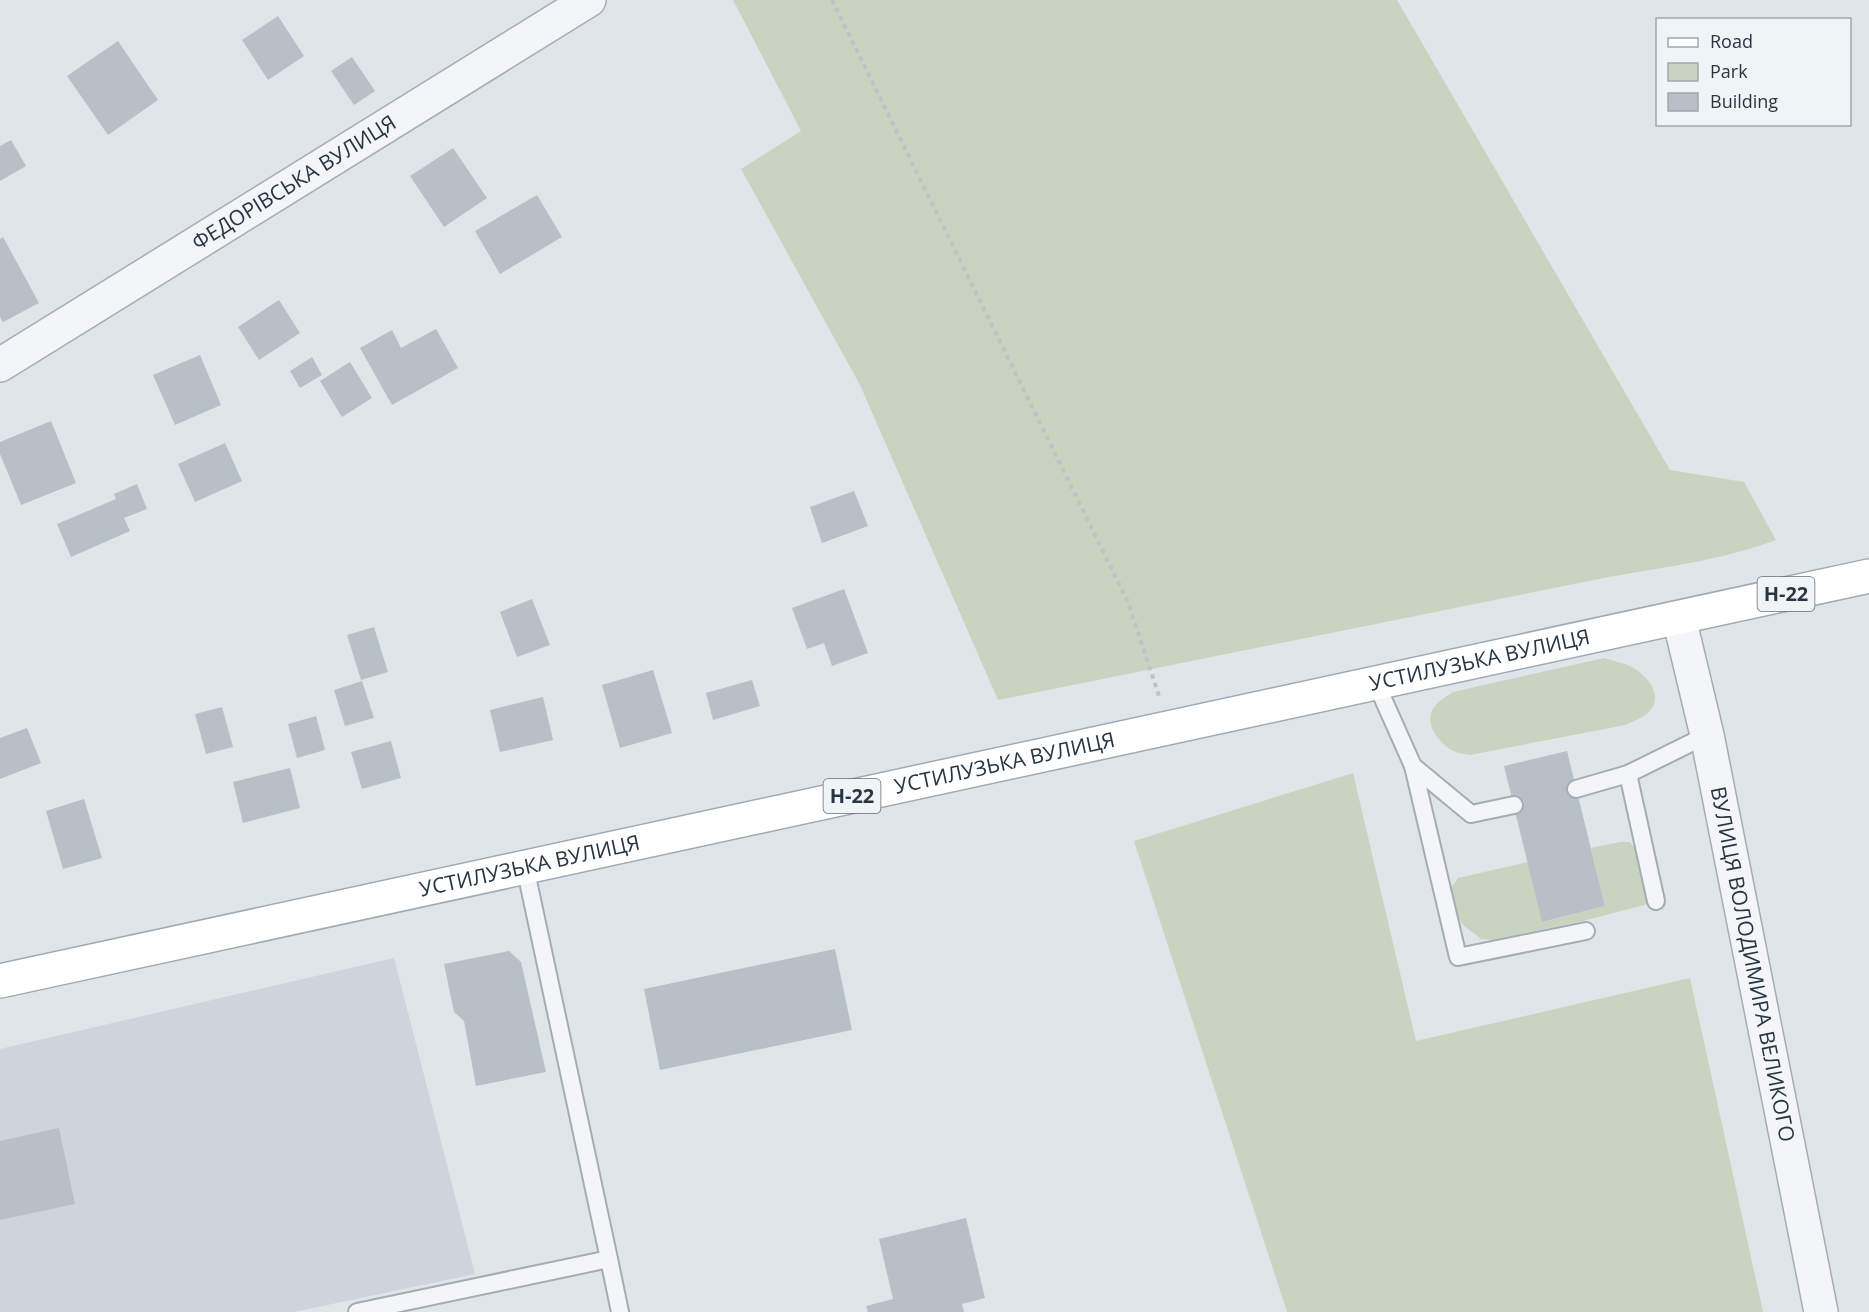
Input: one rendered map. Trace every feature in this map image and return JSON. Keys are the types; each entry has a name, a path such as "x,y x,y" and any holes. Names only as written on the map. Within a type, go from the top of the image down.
{"main road":[{"name":"УСТИЛУЗЬКА ВУЛИЦЯ","path":"0,981 1869,576"}],"street":[{"name":"ФЕДОРІВСЬКА ВУЛИЦЯ","path":"0,365 589,0"},
{"name":"ВУЛИЦЯ ВОЛОДИМИРА ВЕЛИКОГО","path":"1679,618 1707,735 1821,1312"}],"lane":[{"path":"1376,683 1413,766 1458,957 1586,931"},
{"path":"1576,789 1628,774 1707,735"},
{"path":"1413,766 1471,814 1514,805"},
{"path":"1628,774 1656,901"},
{"path":"525,867 620,1312"},
{"path":"357,1312 609,1259"}],"path":[{"path":"832,0 1128,602 1170,728"}],"shaded area":[{"path":"394,958 475,1274 294,1312 0,1312 0,1049"}],"green space":[{"path":"733,0 1397,0 1670,470 1744,482 1776,540 1735,553 1694,562 1609,577 998,700 860,385 741,169 801,131"},
{"path":"1604,658 1632,667 1653,688 1655,700 1651,710 1637,720 1625,725 1470,755 1447,747 1432,728 1430,716 1432,711 1441,700 1453,692"},
{"path":"1353,773 1416,1041 1690,978 1763,1312 1287,1312 1134,841"},
{"path":"1630,842 1635,849 1648,904 1583,921 1493,940 1481,939 1463,925 1453,910 1450,889 1458,878 1528,862 1543,922 1605,906 1591,848"}],"building":[{"path":"278,16 304,56 268,80 242,40"},
{"path":"118,41 158,100 108,135 67,76"},
{"path":"352,57 375,91 354,105 331,71"},
{"path":"11,140 26,166 0,181 0,146"},
{"path":"453,148 487,198 444,227 410,176"},
{"path":"537,195 562,237 500,274 475,231"},
{"path":"3,237 39,303 3,322 0,317 0,239"},
{"path":"279,300 300,333 259,360 238,327"},
{"path":"436,329 458,368 392,405 360,348 392,330 401,348"},
{"path":"200,355 221,405 175,425 153,375"},
{"path":"312,357 322,375 300,388 290,371"},
{"path":"350,362 372,398 342,417 320,381"},
{"path":"51,421 76,483 21,505 0,454 0,442"},
{"path":"225,443 242,481 195,502 178,464"},
{"path":"137,484 147,509 124,518 130,531 71,557 57,524 116,499 114,494"},
{"path":"854,491 868,526 822,543 810,507"},
{"path":"844,589 868,653 832,666 824,643 807,649 792,608"},
{"path":"532,599 550,645 517,657 500,612"},
{"path":"374,627 388,672 361,680 347,635"},
{"path":"653,670 672,733 620,748 602,685"},
{"path":"752,680 760,706 713,720 706,693"},
{"path":"362,681 374,718 345,726 334,690"},
{"path":"543,697 553,740 500,752 490,710"},
{"path":"222,707 233,747 206,754 195,714"},
{"path":"316,716 325,750 297,758 288,724"},
{"path":"27,728 41,763 0,779 0,738"},
{"path":"391,741 401,778 362,789 351,752"},
{"path":"1567,751 1605,906 1542,922 1504,766"},
{"path":"290,768 300,808 243,823 233,782"},
{"path":"84,799 102,858 63,869 46,811"},
{"path":"835,949 852,1030 660,1070 644,989"},
{"path":"509,951 521,962 546,1072 476,1086 464,1021 454,1012 444,964"},
{"path":"59,1128 75,1204 0,1220 0,1141"},
{"path":"966,1218 985,1298 962,1304 964,1312 868,1312 866,1306 893,1299 879,1239"}]}
